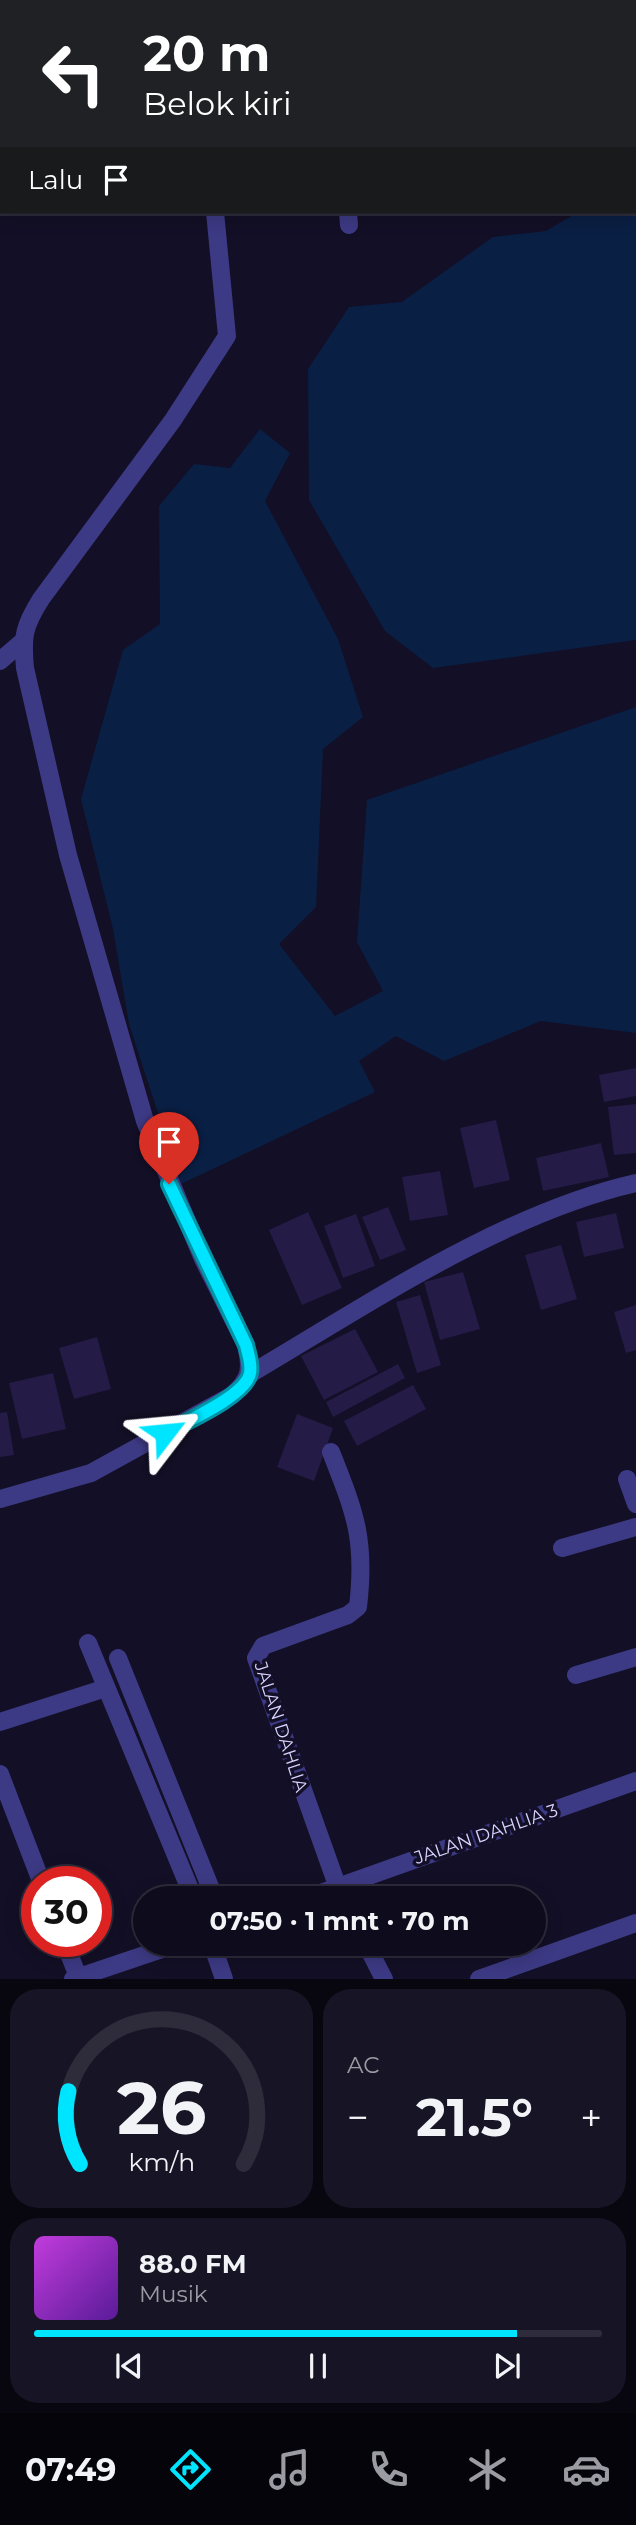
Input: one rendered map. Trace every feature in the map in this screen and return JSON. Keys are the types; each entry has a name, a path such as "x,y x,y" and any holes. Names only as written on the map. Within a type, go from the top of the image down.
{"street":[{"path":"0,1499 91,1473 231,1396 246,1384 250,1374 246,1345 197,1247 145,1121 68,855 25,668 22,642 25,624 41,599 173,420 227,336 215,214"},
{"path":"0,662 22,642"},
{"path":"250,1374 465,1251 541,1214 605,1190 636,1183"},
{"name":"JALAN DAHLIA","path":"331,1452 358,1521 362,1570 358,1606 348,1615 263,1646 256,1658 337,1886"},
{"path":"627,1479 636,1504"},
{"path":"562,1548 636,1527"},
{"path":"88,1643 189,1886"},
{"path":"576,1675 636,1657"},
{"path":"118,1658 210,1886"},
{"path":"0,1722 106,1688"},
{"path":"0,1774 35,1866"},
{"name":"JALAN DAHLIA 3","path":"358,1886 636,1781"},
{"path":"479,1979 636,1923"},
{"path":"69,1957 76,1978 141,1956"},
{"path":"216,1956 224,1979"},
{"path":"372,1956 384,1979"}],"water":[{"path":"575,214 636,214 636,640 433,668 385,631 309,500 308,369 349,307 402,302 493,237 546,231"},
{"path":"260,429 290,453 265,501 338,639 363,717 323,749 316,907 279,944 335,1016 383,991 357,942 367,800 636,707 636,1033 541,1021 444,1061 396,1036 359,1061 375,1092 181,1184 129,1024 113,929 81,799 123,650 160,624 159,506 194,464 230,468"}],"building":[{"path":"636,1068 636,1096 604,1102 599,1075"},
{"path":"636,1104 636,1153 614,1155 608,1107"},
{"path":"496,1120 510,1180 474,1188 460,1128"},
{"path":"601,1143 609,1177 543,1191 536,1158"},
{"path":"440,1171 448,1215 410,1221 402,1177"},
{"path":"388,1207 406,1250 380,1260 362,1217"},
{"path":"308,1212 342,1288 302,1305 269,1230"},
{"path":"616,1213 624,1248 584,1257 576,1222"},
{"path":"356,1214 375,1266 343,1278 324,1226"},
{"path":"561,1245 577,1299 541,1310 525,1255"},
{"path":"463,1272 480,1329 440,1340 424,1282"},
{"path":"420,1295 441,1365 417,1373 396,1302"},
{"path":"636,1305 636,1350 626,1353 614,1312"},
{"path":"355,1329 378,1372 324,1400 301,1356"},
{"path":"97,1337 111,1389 74,1399 59,1348"},
{"path":"398,1364 405,1378 333,1417 326,1402"},
{"path":"53,1373 66,1429 22,1439 9,1383"},
{"path":"413,1385 426,1409 357,1446 344,1421"},
{"path":"7,1412 14,1455 0,1457 0,1413"},
{"path":"297,1414 333,1428 314,1481 277,1467"}],"route":[{"path":"165,1433 231,1396 246,1384 250,1374 246,1345 169,1184"}]}
